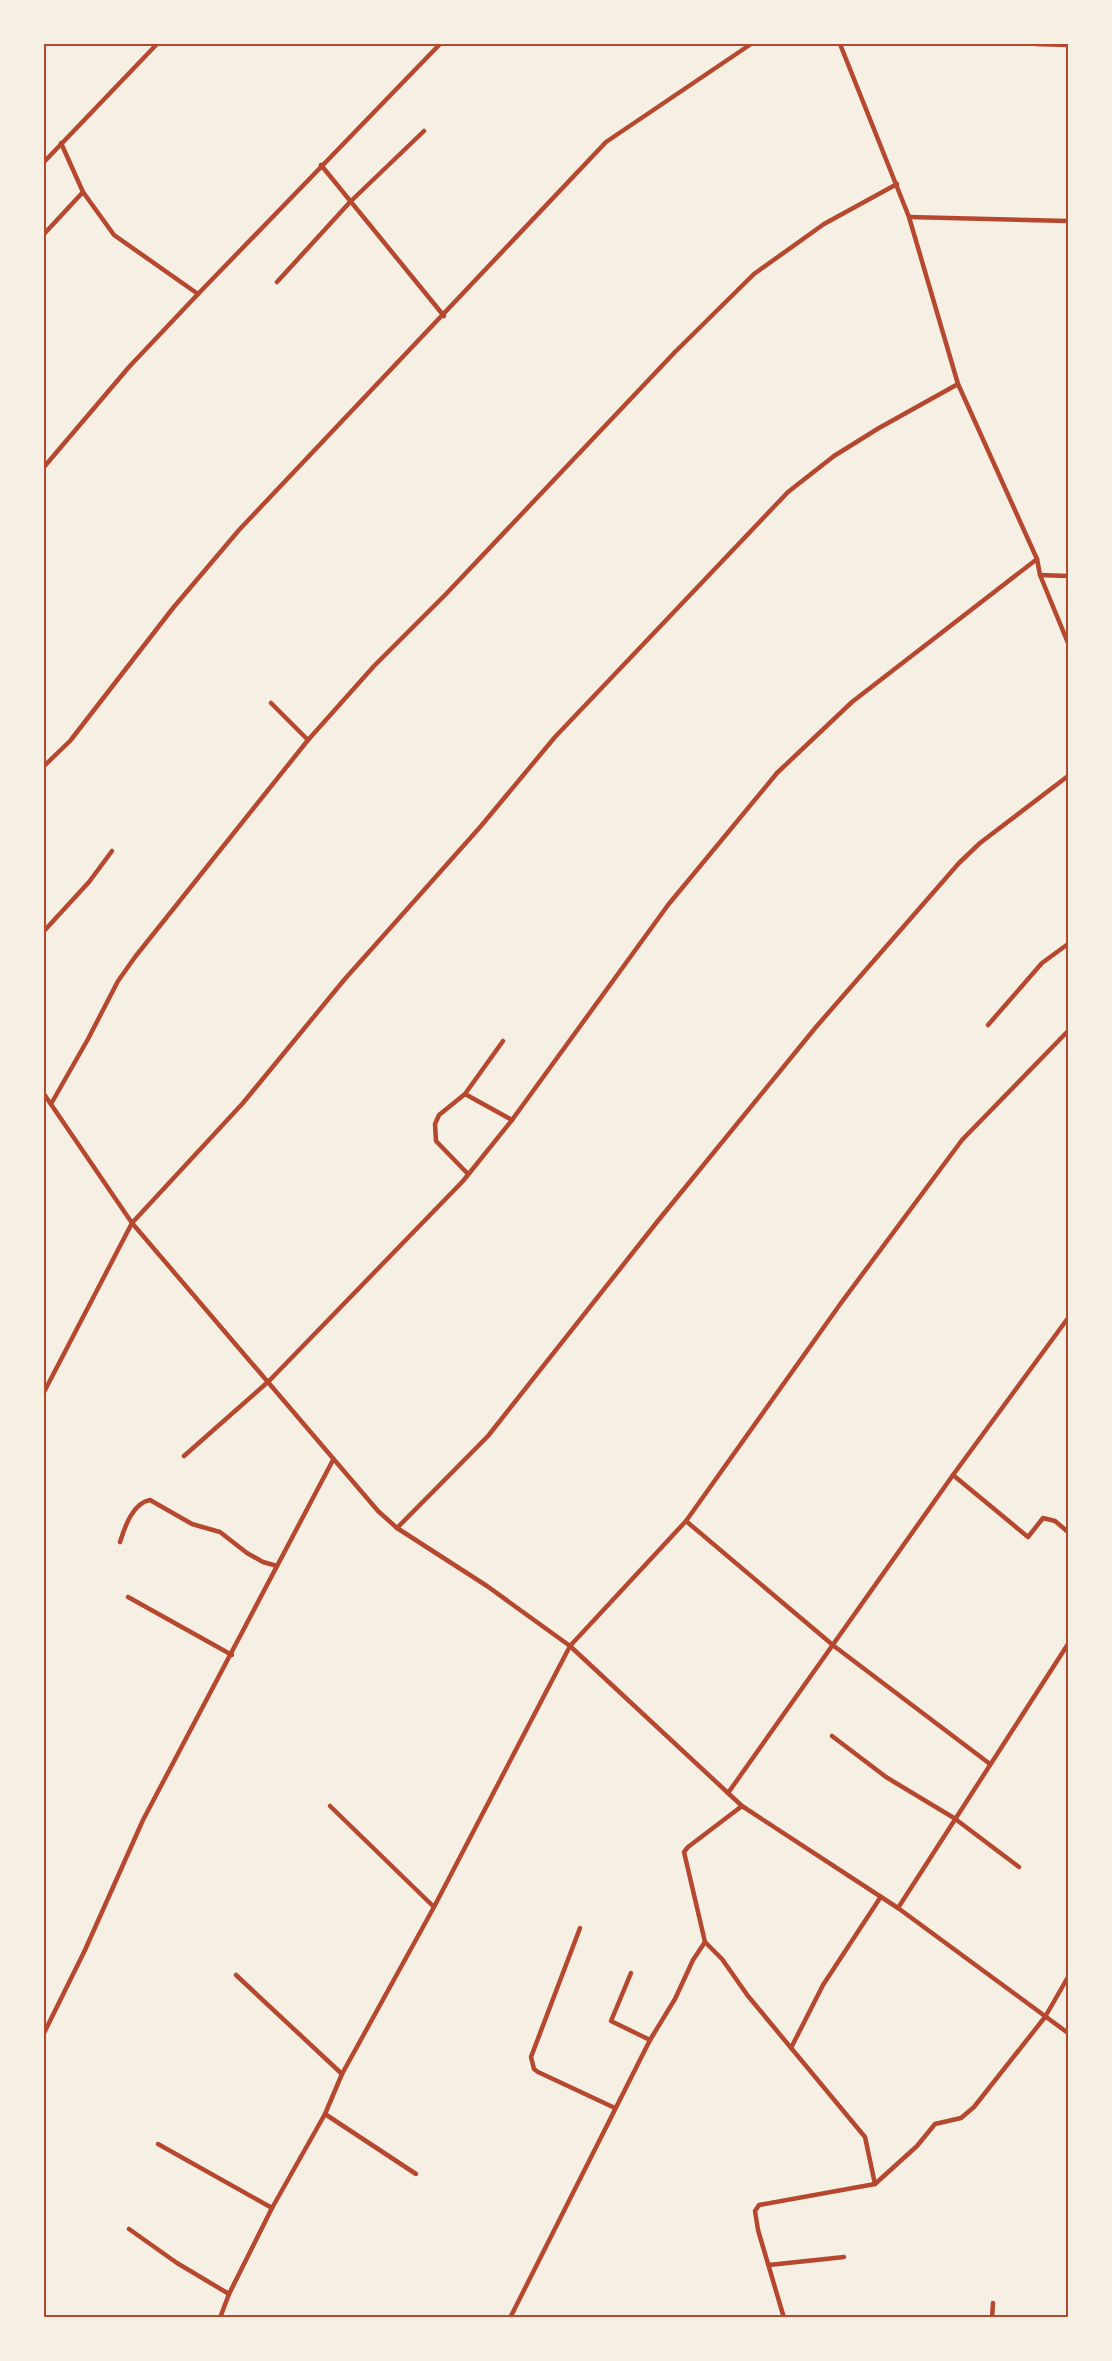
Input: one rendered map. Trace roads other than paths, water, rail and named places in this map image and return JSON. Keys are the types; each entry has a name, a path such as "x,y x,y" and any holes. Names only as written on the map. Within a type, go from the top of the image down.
{"street":[{"path":"44,162 157,44"},
{"path":"44,467 129,367 440,44"},
{"path":"44,766 70,741 172,608 239,530 389,370 444,316 606,142 751,44"},
{"path":"840,44 909,217 958,384 1037,559 1040,575 1068,643"},
{"path":"1035,44 1068,45"},
{"path":"277,282 350,202 424,131"},
{"path":"61,143 83,192 114,236 198,294"},
{"path":"321,165 444,316"},
{"path":"51,1104 118,981 135,957 308,740 374,666 446,594 675,352 754,274 824,224 897,184"},
{"path":"44,234 83,192"},
{"path":"909,217 1068,221"},
{"path":"44,1392 132,1223 243,1103 344,980 481,826 555,737 788,492 834,456 958,384"},
{"path":"183,1456 269,1381 368,1282 468,1174 512,1120 668,905 777,773 852,702 1037,559"},
{"path":"1040,575 1068,576"},
{"path":"271,703 308,740"},
{"path":"397,1528 488,1436 657,1222 816,1028 959,863 980,843 1068,776"},
{"path":"44,931 89,882 112,851"},
{"path":"988,1025 1042,963 1068,944"},
{"path":"220,2318 229,2294 272,2208 325,2114 342,2074 434,1907 570,1646 686,1521 841,1303 962,1140 1068,1031"},
{"path":"468,1174 436,1141 435,1124 440,1115 465,1094 503,1041"},
{"path":"44,1094 132,1223 378,1511 397,1528 487,1586 570,1646 742,1806 898,1908 1068,2034"},
{"path":"465,1094 512,1120"},
{"path":"728,1793 953,1475 1068,1318"},
{"path":"44,2033 85,1950 143,1820 333,1460"},
{"path":"953,1475 1028,1537 1043,1518 1055,1521 1068,1532"},
{"path":"120,1542 134,1510 144,1501 150,1500 192,1524 220,1532 247,1553 263,1562 277,1566"},
{"path":"686,1521 834,1646 990,1764"},
{"path":"128,1597 232,1655"},
{"path":"898,1908 1068,1644"},
{"path":"832,1736 886,1777 954,1818 1019,1867"},
{"path":"330,1806 434,1907"},
{"path":"742,1806 684,1852 702,1921 705,1942 722,1959 791,2048 845,2109 866,2137 874,2184"},
{"path":"791,2048 824,1985 880,1898"},
{"path":"580,1928 531,2057 531,2063 538,2072 615,2108"},
{"path":"510,2318 650,2040 705,1942"},
{"path":"631,1974 611,2021 650,2040"},
{"path":"236,1975 342,2074"},
{"path":"784,2318 755,2218 755,2211 759,2205 874,2184 917,2146 935,2124 961,2118 968,2113 1045,2017 1068,1977"},
{"path":"325,2114 416,2174"},
{"path":"158,2144 272,2208"},
{"path":"129,2229 177,2263 229,2294"},
{"path":"769,2265 844,2257"},
{"path":"992,2318 993,2303"}]}
